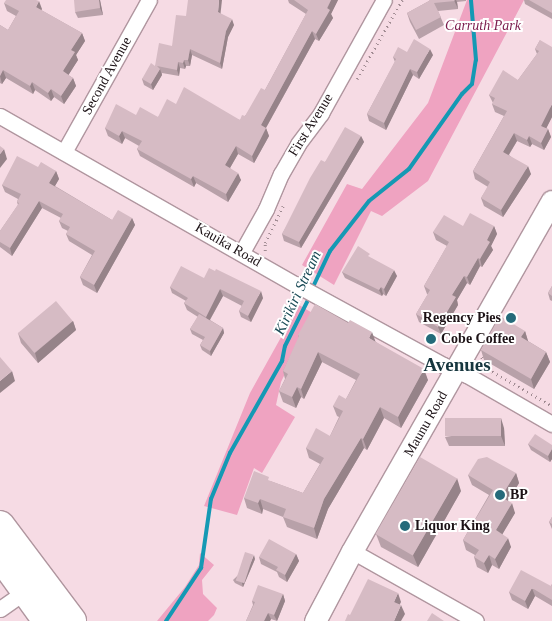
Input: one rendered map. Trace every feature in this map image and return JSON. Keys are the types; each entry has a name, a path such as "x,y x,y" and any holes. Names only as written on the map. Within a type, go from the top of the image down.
{"highway":[{"path":"0,524 34,585 47,621"},
{"path":"0,556 72,621"}],"main road":[{"name":"Maunu Road","path":"315,621 352,550 457,370 552,201"}],"street":[{"name":"Second Avenue","path":"64,152 149,0"},
{"name":"First Avenue","path":"242,252 266,209 281,174 298,144 321,112 384,0"},
{"name":"Kauika Road","path":"0,116 329,303 457,370 552,424"},
{"path":"352,550 476,621"},
{"path":"0,609 34,585"}],"path":[{"path":"354,84 402,0"},
{"path":"268,254 264,246 281,214 284,204"},
{"path":"482,353 484,364 488,369 552,406"}],"green space":[{"name":"Carruth Park","path":"467,0 524,0 428,181 382,216 371,211 334,285 302,265 347,184 362,189 428,103"},
{"path":"299,305 314,314 281,382 276,405 295,417 262,473 254,468 237,515 204,506 250,393"},
{"path":"200,553 214,565 202,580 203,594 217,608 214,615 208,621 157,621 185,587 199,565"}],"building":[{"path":"6,0 39,1 36,7 82,33 71,50 75,52 63,71 73,78 61,96 51,89 48,93 32,82 30,86 3,70 0,76 0,25 8,30 19,11 4,3"},
{"path":"74,0 99,0 100,8 75,12"},
{"path":"188,0 219,0 218,12 232,19 226,31 220,63 190,49 188,60 184,60 183,63 178,62 177,70 157,66 160,69 151,84 142,79 151,63 155,66 159,43 172,46 176,15 186,16"},
{"path":"294,0 331,0 327,8 330,10 316,34 312,31 261,125 266,128 252,156 236,146 225,165 238,173 226,194 193,176 191,179 137,149 142,141 122,131 119,136 105,128 116,104 136,115 140,107 158,117 167,99 176,104 184,87 240,120 242,115 245,116 261,88 265,90 308,10"},
{"path":"429,0 455,1 434,3 441,17 416,30 407,13"},
{"path":"529,0 552,0 552,13"},
{"path":"414,39 430,49 417,72 410,69 384,123 367,114 396,59 393,57 398,47 407,52"},
{"path":"540,40 552,47 552,104 541,126 548,129 541,143 529,136 527,140 514,133 503,152 528,166 501,210 481,198 490,182 473,171 507,111 492,104 495,98 489,95 503,70 518,80 539,51 535,49"},
{"path":"345,127 361,136 299,242 282,234 310,178 321,160 325,162"},
{"path":"0,146 4,149 0,154"},
{"path":"17,156 38,167 41,162 56,171 49,183 112,220 118,210 132,218 94,285 80,277 95,251 66,234 70,227 59,221 63,214 39,201 10,248 0,242 0,231 19,203 17,202 21,194 2,185"},
{"path":"470,213 494,226 487,240 490,242 480,259 478,258 467,277 464,276 452,295 456,297 438,327 416,314 430,290 424,286 449,242 433,232 444,215 463,226"},
{"path":"358,246 370,254 368,256 394,270 384,289 381,287 379,290 342,272"},
{"path":"181,266 204,278 209,268 215,271 216,269 261,291 248,316 239,311 244,301 220,289 206,317 184,303 188,298 170,287"},
{"path":"552,286 552,296 548,293"},
{"path":"56,301 73,321 34,353 18,333"},
{"path":"315,304 348,323 350,320 372,332 369,338 424,369 398,417 380,407 363,439 361,438 324,499 314,528 283,517 286,509 260,499 258,503 244,498 254,471 269,477 268,480 303,493 324,458 306,448 316,428 330,436 343,411 333,406 339,395 346,399 360,374 318,352 301,389 297,387 292,397 279,391 288,374 283,371 298,335"},
{"path":"199,314 223,328 210,351 200,345 205,337 190,329"},
{"path":"500,316 525,331 521,337 546,352 531,379 481,350"},
{"path":"0,357 12,371 0,381"},
{"path":"445,418 501,418 501,436 445,436"},
{"path":"535,434 552,445 548,456 528,444"},
{"path":"420,457 457,478 413,556 376,534"},
{"path":"487,457 516,473 501,497 512,503 496,530 508,538 495,559 489,555 484,563 474,557 479,550 463,540 493,490 468,475 478,459"},
{"path":"269,539 296,554 285,575 276,570 278,567 259,557"},
{"path":"245,552 254,555 244,583 236,581"},
{"path":"521,570 551,586 552,584 552,600 532,588 525,601 509,592"},
{"path":"368,579 398,593 394,602 401,605 394,621 345,621 348,614 350,615"},
{"path":"258,585 283,594 274,615 268,613 264,621 246,621 255,602 252,601"},
{"path":"432,613 444,621 427,621"}],"waterway":[{"name":"Kirikiri Stream","path":"312,289 330,251 369,201 409,169 462,94 472,84 476,60 471,0"},
{"name":"Kirikiri Stream","path":"166,621 201,568 211,499 230,453 282,361 285,346 310,296"}],"place":[{"name":"Regency Pies","path":"511,318"},
{"name":"Cobe Coffee","path":"431,339"},
{"name":"BP","path":"500,495"},
{"name":"Liquor King","path":"405,526"}],"district":[{"name":"Avenues","path":"457,365"}]}
